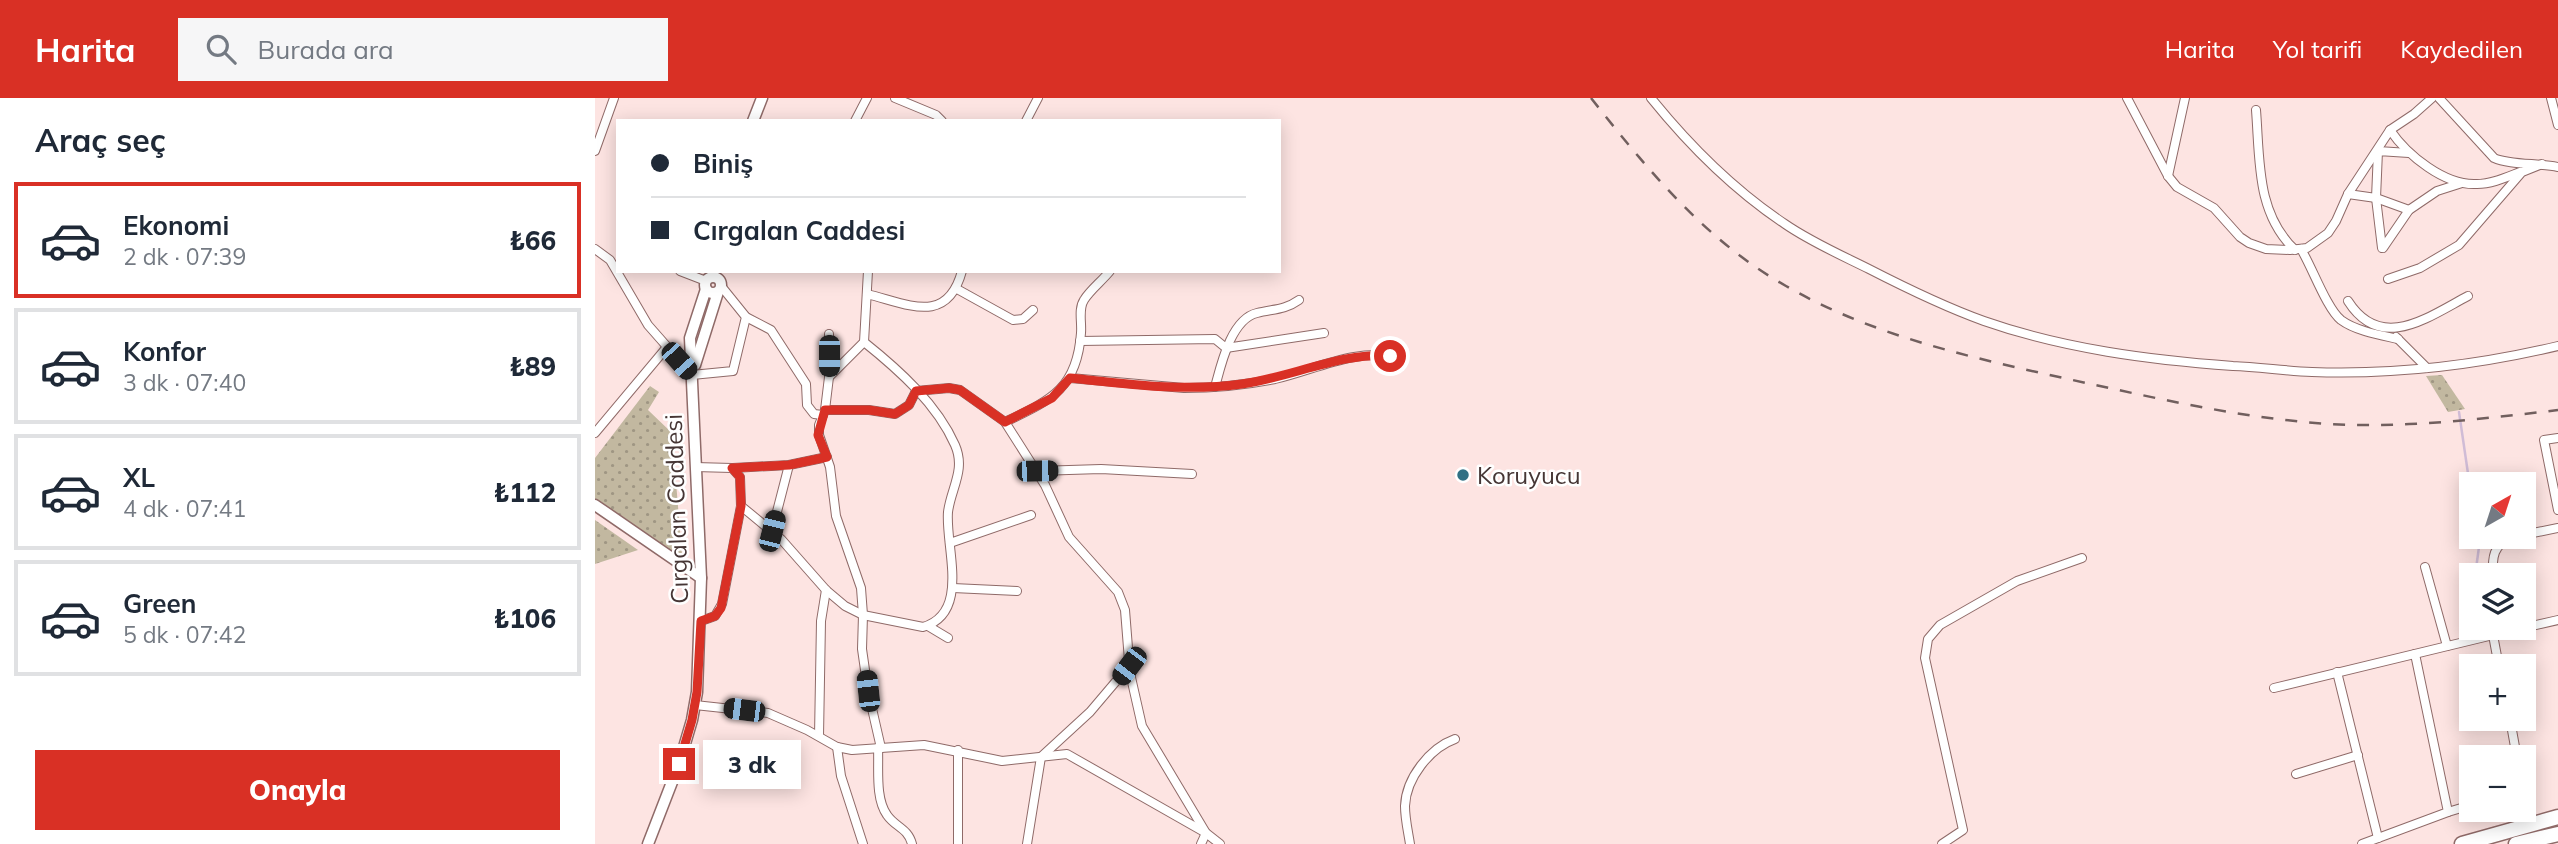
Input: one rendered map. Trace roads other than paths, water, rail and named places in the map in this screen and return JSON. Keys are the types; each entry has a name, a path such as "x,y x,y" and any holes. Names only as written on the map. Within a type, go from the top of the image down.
{"highway":[{"path":"2462,844 2558,817"},
{"path":"2516,844 2558,834"}],"street":[{"path":"595,151 614,98"},
{"path":"754,119 762,98"},
{"path":"856,119 867,98"},
{"path":"895,98 940,119"},
{"path":"1027,119 1038,98"},
{"path":"1651,98 1712,164 1787,226 1888,279 1986,322 2026,333 2178,362 2311,372 2427,368 2516,356 2558,346"},
{"path":"2127,98 2168,176 2182,191 2214,208 2249,243 2266,248 2298,250 2313,245 2328,233 2348,194 2391,130 2431,98"},
{"path":"2168,176 2185,98"},
{"path":"2439,98 2494,158 2505,162 2558,167"},
{"path":"2551,98 2558,125"},
{"path":"2256,110 2266,204 2278,230 2298,250 2330,308 2339,319 2360,329 2398,339"},
{"path":"2391,130 2409,153 2462,183"},
{"path":"2378,151 2409,153"},
{"path":"2378,151 2376,198 2382,248 2409,210 2437,191 2462,183 2483,184 2542,164"},
{"path":"2388,279 2431,263 2459,245 2522,172"},
{"path":"2348,194 2376,198 2409,210"},
{"path":"595,249 614,260"},
{"path":"621,273 647,325 692,374 733,371 746,317"},
{"path":"686,273 714,283 746,317 771,330 806,384 810,410 817,415 824,412 869,410 895,414 909,405 916,391"},
{"path":"829,377 864,342 868,273"},
{"path":"867,294 927,307 945,302 957,289 961,273"},
{"path":"1005,422 1052,398 1070,378 1080,341 1083,301 1108,273"},
{"name":"Cırgalan Caddesi","path":"649,844 674,779 695,705 701,578 692,374 714,283"},
{"path":"957,289 1013,320 1023,319 1033,310"},
{"path":"2389,330 2414,324 2468,296"},
{"path":"1215,387 1226,348 1247,318 1258,313 1284,309 1299,300"},
{"path":"2348,301 2363,319 2389,330 2427,368"},
{"path":"1080,341 1215,339 1226,348 1324,333"},
{"path":"829,334 829,377 818,435 831,467 831,491 836,516 862,588 862,649 880,748 880,796 890,819 907,832 912,844"},
{"path":"741,506 772,531 825,590 845,606 863,615 923,627 937,621 944,612 953,589 948,511 958,476 959,457 943,419 887,360 864,342"},
{"path":"595,433 667,347"},
{"path":"1070,378 1184,388 1215,387 1274,379 1366,355 1396,357"},
{"path":"916,391 949,388 960,390 1005,422 1037,471 1069,537 1082,554 1112,583 1121,597 1126,617 1129,666 1142,726 1206,833"},
{"path":"2558,438 2544,440 2558,510"},
{"path":"695,467 789,465 827,457"},
{"path":"772,531 789,465"},
{"path":"701,621 715,616 721,608 741,506 740,477 732,468"},
{"path":"1037,471 1101,469 1192,474"},
{"path":"595,505 701,578"},
{"path":"950,543 1031,515"},
{"path":"2536,532 2558,528"},
{"path":"1942,844 1963,830 1925,659 1928,639 1940,625 2017,581 2082,558"},
{"path":"2425,567 2447,646"},
{"path":"953,589 1017,591"},
{"path":"819,736 821,621 825,590"},
{"path":"2536,625 2558,620"},
{"path":"928,626 948,638"},
{"path":"2274,688 2472,640"},
{"path":"2415,654 2448,812"},
{"path":"1027,844 1041,757 1090,712 1129,666"},
{"path":"2337,672 2378,838"},
{"path":"695,705 768,713 837,747 852,750 923,745 1002,761 1072,755 1206,833 1220,844"},
{"path":"1409,844 1405,807 1409,788 1428,758 1446,742 1455,739"},
{"path":"837,747 841,776 863,844"},
{"path":"958,750 958,844"},
{"path":"2296,775 2358,755"},
{"path":"2362,844 2459,809"},
{"path":"1201,844 1206,833"}],"waterway":[{"path":"2459,412 2468,472"},
{"path":"2477,563 2479,550"}],"railway":[{"path":"1591,98 1679,202 1730,248 1786,286 1821,304 1894,334 1970,356 2086,383 2220,410 2287,420 2355,425 2406,424 2558,410"}],"place":[{"name":"Koruyucu","path":"1463,475"}]}
